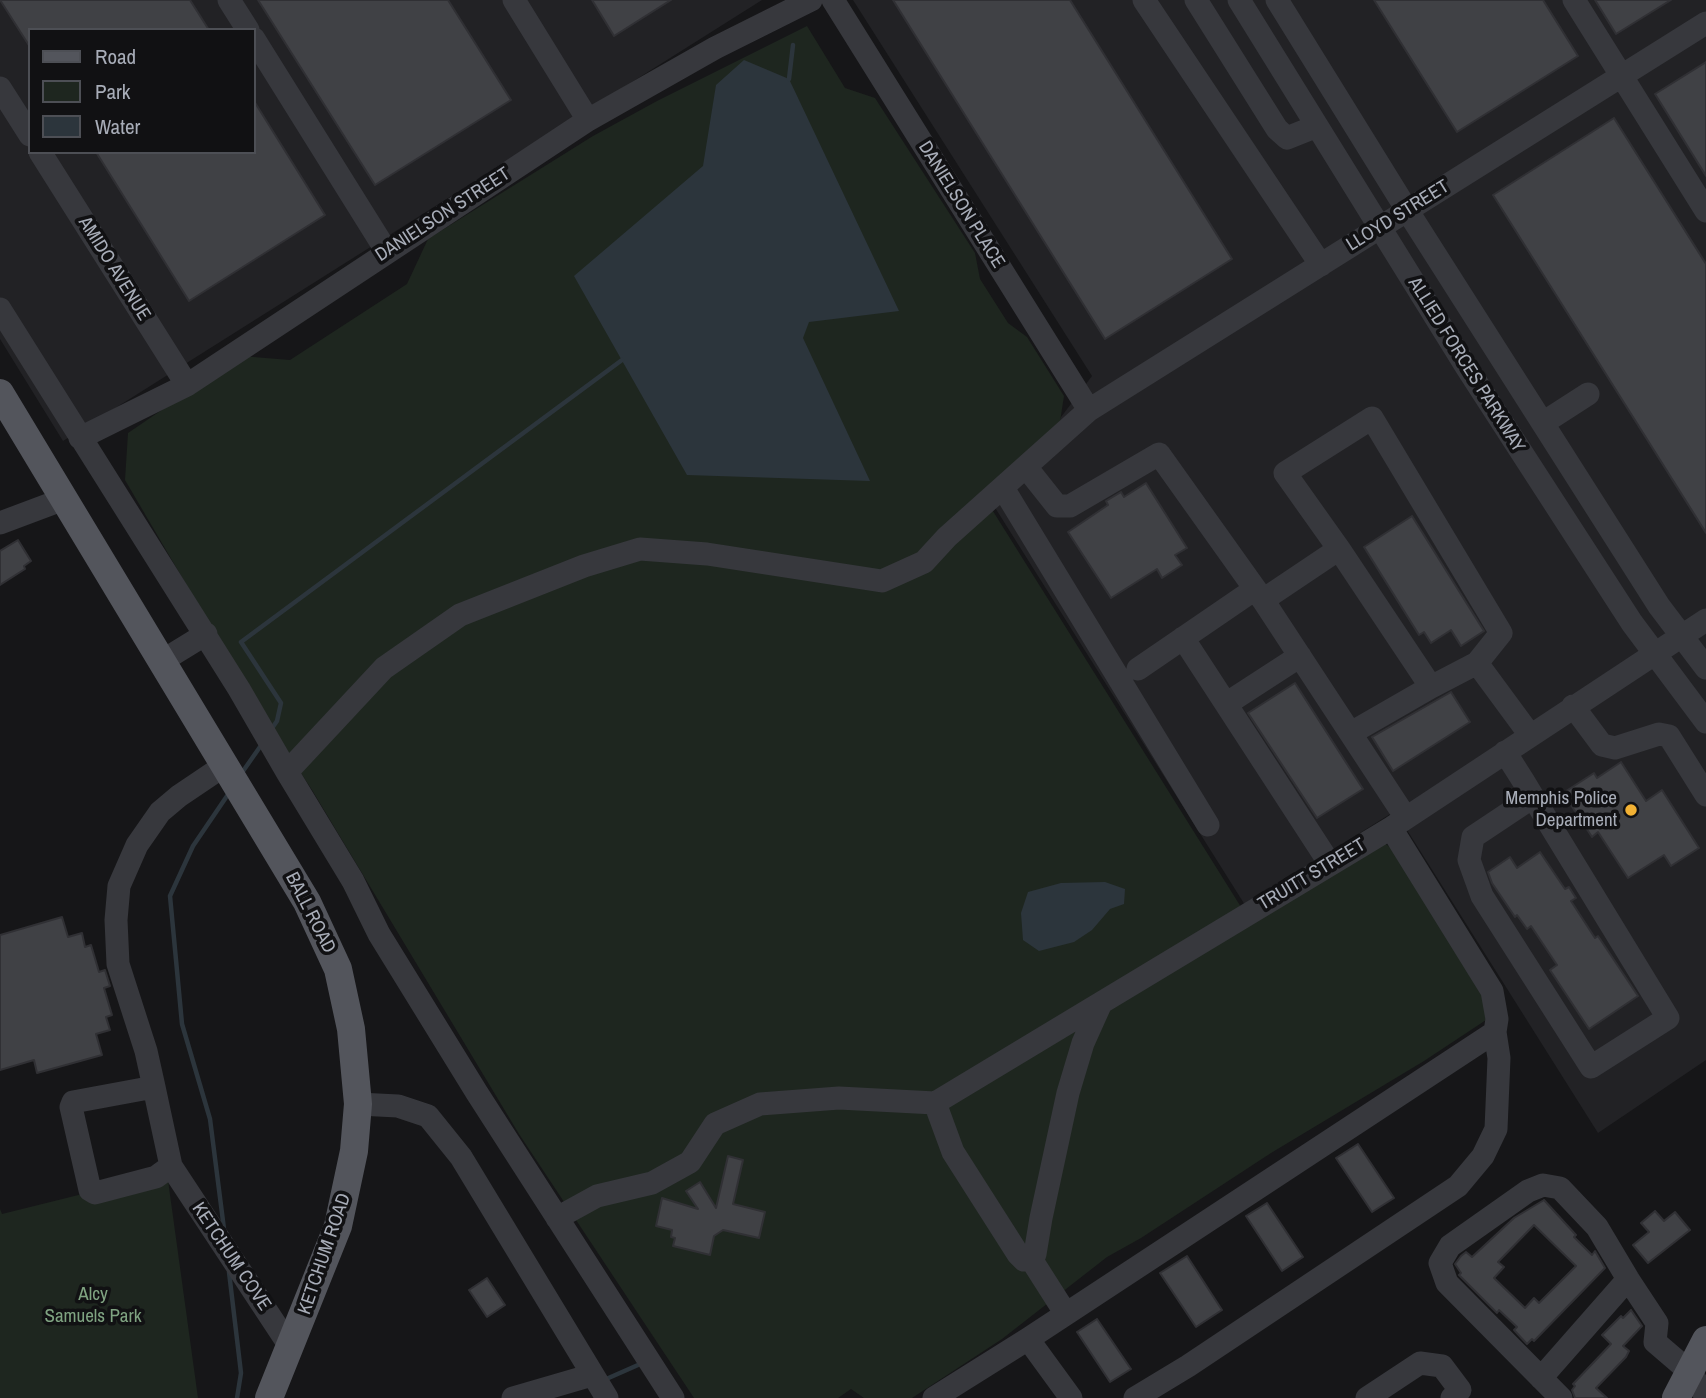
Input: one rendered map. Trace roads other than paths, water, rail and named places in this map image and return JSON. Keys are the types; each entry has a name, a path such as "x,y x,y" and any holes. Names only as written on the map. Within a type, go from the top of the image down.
{"main road":[{"name":"BALL ROAD","path":"0,393 307,902 338,969 351,1029 358,1104"},
{"name":"KETCHUM ROAD","path":"269,1398 338,1226 354,1151 358,1104"},
{"path":"1676,1398 1706,1339"}],"street":[{"path":"229,0 247,28"},
{"path":"514,0 588,120"},
{"name":"DANIELSON STREET","path":"79,438 187,385 588,120 715,48 811,0"},
{"name":"DANIELSON PLACE","path":"833,0 1089,410"},
{"path":"1144,0 1321,265"},
{"path":"1196,0 1277,129 1287,138 1317,126"},
{"name":"ALLIED FORCES PARKWAY","path":"1239,0 1467,368 1653,653 1706,722"},
{"name":"ALLIED FORCES PARKWAY","path":"1277,0 1543,423 1681,636 1706,668"},
{"path":"1574,0 1706,211"},
{"name":"LLOYD STREET","path":"287,772 384,668 460,615 584,566 640,550 707,554 882,581 924,562 947,537 1089,410 1706,23"},
{"path":"256,42 387,252"},
{"path":"0,88 28,132"},
{"name":"AMIDO AVENUE","path":"41,154 187,385"},
{"path":"0,309 79,438 206,634 346,871 379,934 673,1398"},
{"path":"1543,423 1588,394"},
{"path":"1351,733 1477,663 1502,634 1372,418 1285,473 1430,687"},
{"path":"1026,467 1056,506 1070,506 1159,454 1259,595 1351,733 1492,991 1497,1019 1495,1032 1499,1058 1496,1129 1483,1156 1458,1186 1188,1366 1135,1398"},
{"path":"1003,488 1208,825"},
{"path":"0,523 64,499"},
{"path":"1138,669 1183,638 1339,549"},
{"name":"TRUITT STREET","path":"935,1102 1399,823 1706,620"},
{"path":"162,661 206,634"},
{"path":"1183,638 1330,864"},
{"path":"1226,704 1300,656"},
{"path":"1477,663 1530,736"},
{"path":"1573,706 1602,745 1615,748 1659,734 1670,736 1706,795"},
{"path":"1505,752 1533,797 1668,1018 1591,1067 1482,896 1469,860 1473,837 1533,797"},
{"path":"154,1087 73,1102 71,1107 90,1190 94,1193 156,1177 171,1166 154,1087 146,1051 118,964 116,920 119,886 136,845 160,812 179,796 231,776"},
{"path":"557,1218 597,1196 652,1183 662,1178 691,1161 715,1124 760,1104 839,1098 935,1102 953,1152 1018,1254 1024,1260 1031,1259 1035,1254 1068,1093 1083,1043 1101,1003"},
{"path":"934,1398 1495,1032"},
{"path":"358,1104 398,1105 429,1116 461,1157 600,1387 513,1398"},
{"name":"KETCHUM COVE","path":"171,1166 291,1348"},
{"path":"1561,1398 1447,1283 1440,1263 1450,1246 1528,1191 1543,1185 1560,1188 1597,1227 1657,1323 1655,1342 1690,1372 1706,1396"},
{"path":"1031,1259 1066,1314"},
{"path":"1541,1378 1628,1279"},
{"path":"1028,1339 1071,1398"},
{"path":"1367,1398 1420,1363 1442,1366 1460,1390 1452,1398"}],"water":[{"path":"744,60 789,79 899,311 809,322 803,338 870,481 687,475 574,276 703,166 716,85"},
{"path":"1105,882 1125,889 1124,904 1110,909 1092,930 1074,942 1039,951 1023,940 1021,913 1028,892 1061,883"}],"waterway":[{"path":"789,79 793,45"},
{"path":"270,731 277,721 281,703 241,642 622,360"},
{"path":"241,774 262,744"},
{"path":"224,1229 210,1119 182,1024 170,896 193,846 229,793"},
{"path":"229,1272 241,1373 237,1398"},
{"path":"604,1380 638,1365"}],"place":[{"name":"Memphis Police Department","path":"1631,810"}],"park label":[{"name":"Alcy Samuels Park","path":"93,1306"}]}
